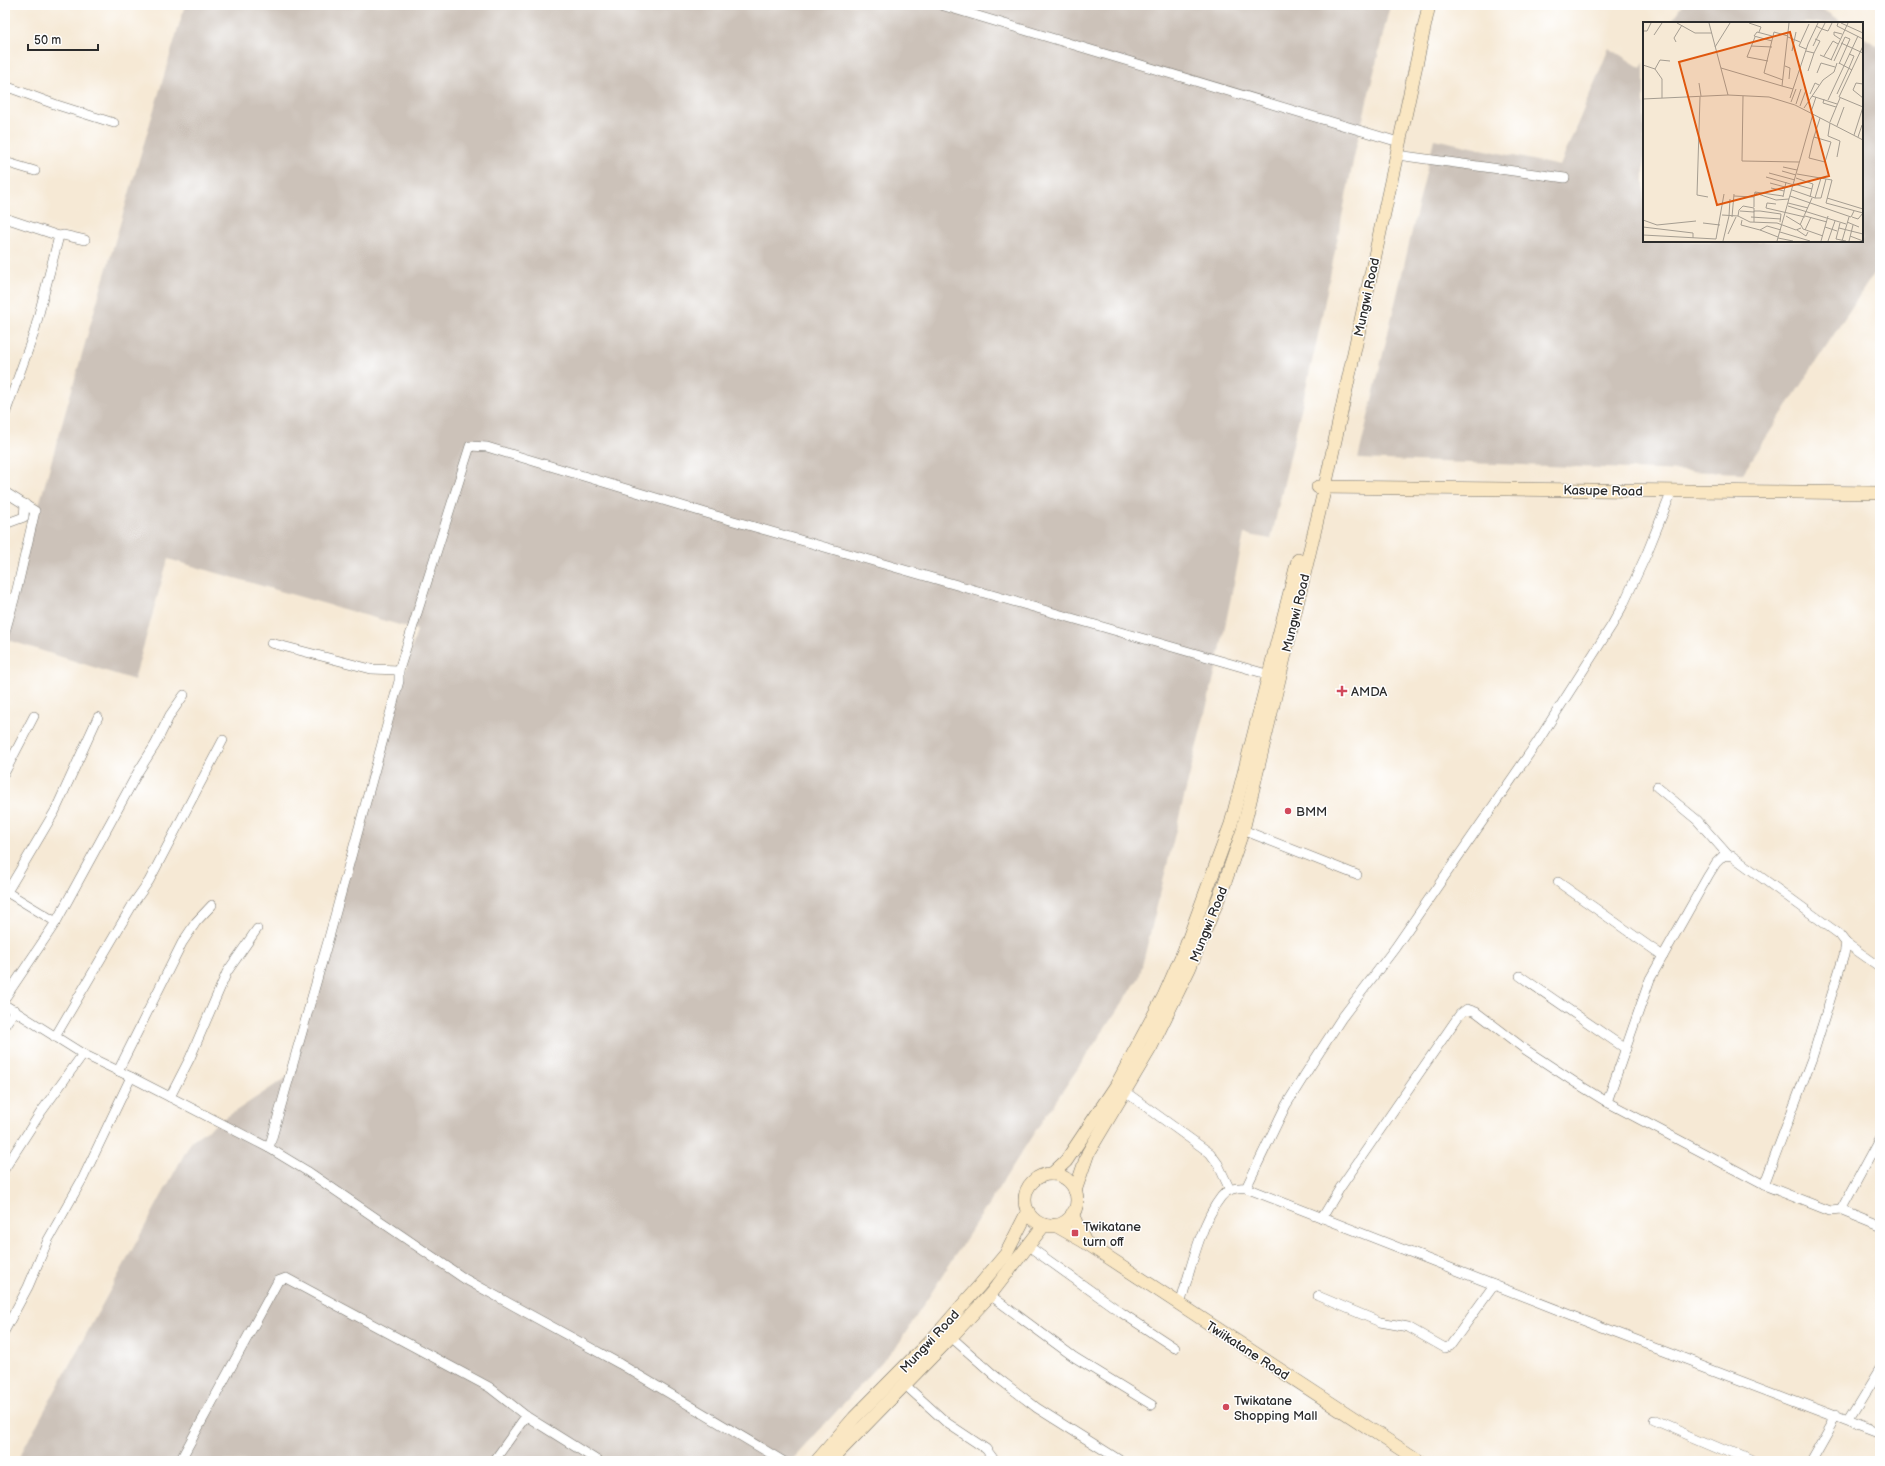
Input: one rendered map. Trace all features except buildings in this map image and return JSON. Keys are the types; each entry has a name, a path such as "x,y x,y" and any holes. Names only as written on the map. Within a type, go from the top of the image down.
{"main road":[{"name":"Mungwi Road","path":"1075,1191 1088,1153 1121,1089 1186,946 1205,898 1231,824 1321,487 1392,140 1422,5"},
{"name":"Mungwi Road","path":"1052,1174 1066,1161 1151,1047 1189,969 1224,885 1243,830 1397,155 1429,5"},
{"name":"Kasupe Road","path":"1321,487 1880,493"},
{"path":"1052,1174 1066,1179 1075,1191 1076,1207 1068,1220 1050,1225 1037,1222 1028,1211 1025,1202 1026,1194 1036,1179 1043,1175 1052,1174"},
{"name":"Mungwi Road","path":"817,1461 854,1418 939,1332 980,1285 1006,1254 1028,1211"},
{"path":"1072,1214 1084,1242"},
{"name":"Mungwi Road","path":"834,1460 904,1384 990,1295 1027,1245 1050,1225"},
{"name":"Twiikatane Road","path":"1050,1225 1084,1242 1419,1461"}],"street":[{"path":"941,5 1392,140"},
{"path":"5,86 57,106 114,123"},
{"path":"1397,155 1565,178"},
{"path":"5,162 35,171"},
{"path":"5,218 59,236 63,234 85,240"},
{"path":"5,414 34,333 59,236"},
{"path":"269,1148 328,942 399,681 399,670 470,446 476,445 488,447 706,513 1270,675"},
{"path":"1246,1188 1283,1112 1306,1073 1342,1019 1395,948 1534,748 1612,625 1647,554 1672,491"},
{"path":"5,492 35,511 17,589 5,632"},
{"path":"5,524 24,517 25,504"},
{"path":"271,642 371,668 399,670"},
{"path":"5,998 56,922 138,772 155,745 170,714 184,695"},
{"path":"5,772 34,716"},
{"path":"56,922 6,892 55,811 98,717"},
{"path":"55,1037 148,881 223,740"},
{"path":"1657,786 1697,820 1728,854 1839,934 1846,942 1880,967"},
{"path":"1243,830 1357,875"},
{"path":"1607,1102 1650,979 1716,863 1724,855 1728,854"},
{"path":"1558,882 1663,956"},
{"path":"118,1070 182,943 196,922 212,905"},
{"path":"170,1096 190,1058 227,972 257,928"},
{"path":"1764,1185 1812,1058 1844,955 1846,942"},
{"path":"1520,976 1626,1049"},
{"path":"5,1005 83,1054 131,1076 269,1148 307,1171 465,1279 620,1364 783,1461"},
{"path":"1322,1218 1340,1188 1460,1014 1467,1009 1476,1012 1539,1058 1607,1102 1764,1185 1830,1211 1841,1210 1880,1226"},
{"path":"5,1026 15,1010"},
{"path":"5,1168 41,1112 83,1054"},
{"path":"5,1330 28,1286 48,1240 83,1178 131,1076"},
{"path":"1121,1089 1210,1153 1218,1164 1230,1190"},
{"path":"1841,1210 1880,1138"},
{"path":"1180,1305 1200,1238 1215,1206 1222,1196 1230,1190 1239,1187 1246,1188 1494,1285 1880,1432"},
{"path":"1027,1245 1122,1313 1175,1348"},
{"path":"180,1461 278,1281 286,1278 489,1387 526,1416 598,1461"},
{"path":"1318,1296 1380,1322 1408,1327 1445,1348 1450,1346 1494,1285"},
{"path":"990,1295 1074,1357 1152,1406"},
{"path":"951,1337 994,1375 1031,1403 1121,1461"},
{"path":"1848,1420 1876,1383 1880,1368"},
{"path":"904,1384 948,1423 986,1449 995,1461"},
{"path":"494,1461 526,1416"},
{"path":"1811,1461 1837,1416"},
{"path":"1654,1420 1750,1461"}],"shaded area":[{"path":"185,5 1390,5 1355,152 1317,340 1271,539 1244,534 1217,665 1139,978 1034,1133 899,1343 791,1461 17,1461 192,1140 290,1075 417,630 168,559 134,680 5,639 5,624 94,312"},
{"path":"1682,5 1816,5 1842,22 1671,22"},
{"path":"1863,37 1880,48 1880,264 1743,473 1358,459 1434,139 1560,166 1609,48 1641,68 1643,65 1643,242 1863,242"}],"place":[{"name":"AMDA","path":"1342,691"},
{"name":"BMM","path":"1288,811"},
{"name":"Twikatane turn off","path":"1075,1233"},
{"name":"Twikatane Shopping Mall","path":"1226,1407"}]}
